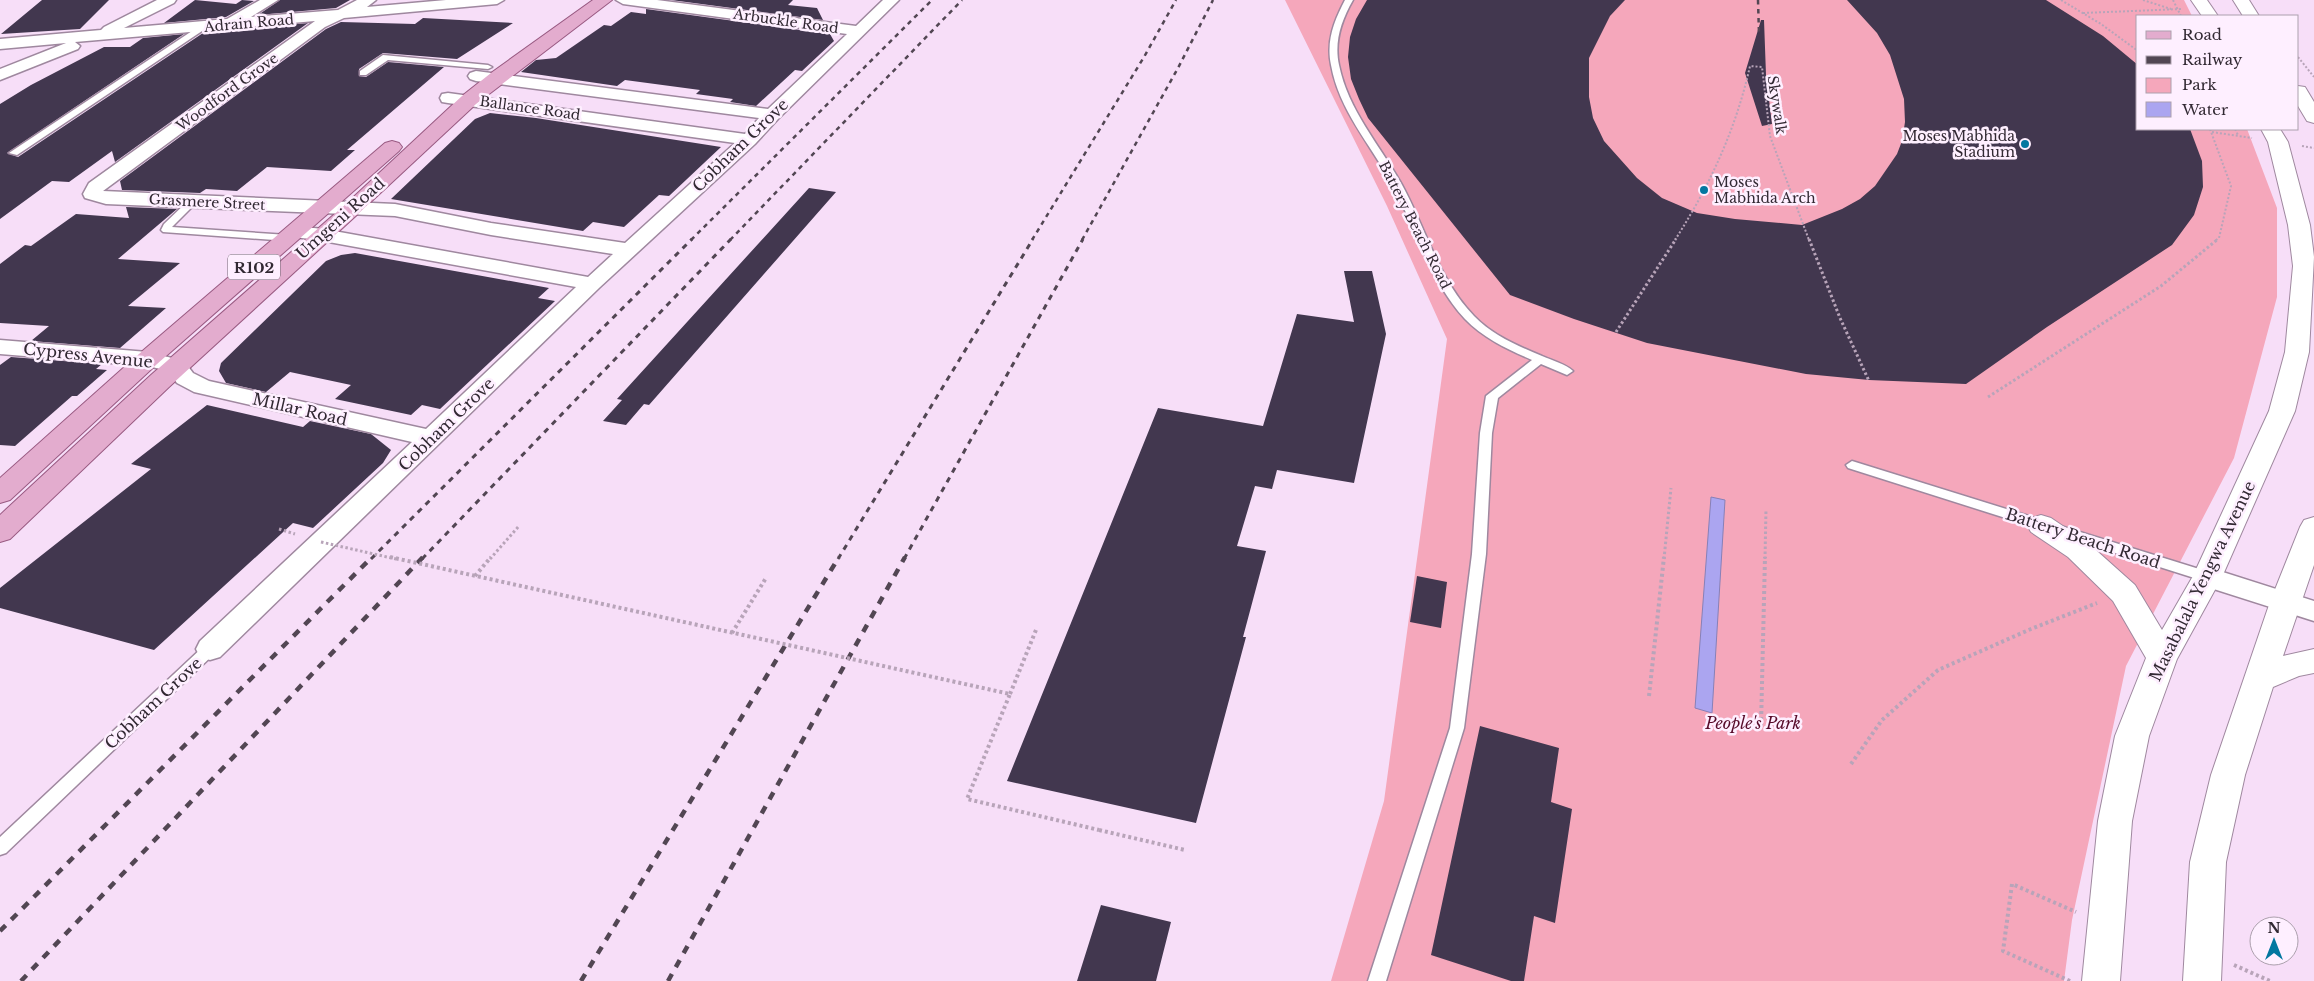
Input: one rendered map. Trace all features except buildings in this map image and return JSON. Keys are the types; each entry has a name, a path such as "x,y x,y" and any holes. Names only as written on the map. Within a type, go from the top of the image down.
{"main road":[{"name":"Umgeni Road","path":"0,532 176,366 353,208 459,99 487,73 583,0"},
{"name":"Umgeni Road","path":"487,73 604,0"},
{"path":"2241,0 2250,15"},
{"path":"2299,92 2314,117"},
{"name":"Umgeni Road","path":"0,493 148,358 322,208 459,99"},
{"name":"Masabalala Yengwa Avenue","path":"2101,981 2115,821 2130,745 2162,658 2207,577 2282,411 2298,352 2304,266 2299,225 2278,142 2272,130"},
{"path":"2041,525 2078,550 2124,593 2162,658"},
{"path":"2202,981 2208,862 2228,775 2261,678 2300,606 2314,526"},
{"path":"2261,678 2295,664 2314,661"}],"street":[{"path":"0,75 73,43 155,0"},
{"path":"0,44 73,43 97,37 169,0"},
{"path":"226,25 272,0"},
{"name":"Woodford Grove","path":"92,194 96,187 320,24 369,0"},
{"name":"Adrain Road","path":"97,37 497,0"},
{"name":"Arbuckle Road","path":"623,0 859,31"},
{"name":"Cobham Grove","path":"210,649 628,250 749,140 772,115 892,0"},
{"name":"Ballance Road","path":"487,73 637,97 772,115"},
{"path":"610,120 637,97"},
{"name":"Ballance Road","path":"459,99 749,140"},
{"name":"Grasmere Street","path":"92,194 106,198 395,210 492,229 628,250"},
{"path":"454,258 492,229"},
{"path":"292,235 323,235 592,284"},
{"name":"Cypress Avenue","path":"0,347 148,358 176,366"},
{"name":"Millar Road","path":"176,366 185,378 202,387 430,438"},
{"name":"Battery Beach Road","path":"2207,577 2300,606"}],"lane":[{"name":"Battery Beach Road","path":"1349,0 1334,30 1335,66 1343,92 1395,181 1430,255 1457,303 1472,320 1501,340 1540,360 1567,370"},
{"path":"14,153 204,27"},
{"path":"363,73 386,57 487,73"},
{"path":"192,202 167,226 166,230 292,235"},
{"path":"1377,981 1457,728 1479,554 1486,433 1492,396 1540,360"},
{"name":"Battery Beach Road","path":"1852,464 2207,577"},
{"name":"Cobham Grove","path":"0,848 210,649"}],"path":[{"path":"2060,0 2101,24 2136,50"},
{"path":"2143,0 2174,9"},
{"path":"2173,0 2181,15"},
{"path":"2083,13 2205,8"},
{"path":"2299,58 2314,78"},
{"name":"Skywalk","path":"1616,332 1673,243 1717,166 1742,101 1750,66 1762,67 1770,136 1783,174 1837,310 1869,380"},
{"path":"1988,397 2161,286 2218,238 2230,186 2210,130"},
{"path":"2236,130 2239,136"},
{"path":"1649,696 1671,488"},
{"path":"1761,726 1766,509"},
{"path":"475,576 519,526"},
{"path":"321,542 1010,694"},
{"path":"732,633 766,578"},
{"path":"1851,764 1882,720 1938,670 2030,629 2124,593"},
{"path":"1036,630 967,799 1185,850"},
{"path":"2070,981 2003,951 2012,884 2106,925"}],"green space":[{"name":"People's Park","path":"1285,0 2184,0 2192,15 2136,15 2136,130 2247,130 2277,208 2277,297 2234,458 2126,666 2072,920 2064,981 1331,981 1384,801 1447,339 1387,206"}],"water":[{"path":"1711,497 1725,500 1712,713 1695,708"}],"railway":[{"path":"691,240 932,0"},
{"path":"730,240 962,0"},
{"path":"1032,240 1144,57 1176,0"},
{"path":"1082,240 1178,68 1213,0"},
{"path":"1758,0 1759,34"},
{"path":"371,559 692,239"},
{"path":"422,559 731,239"},
{"path":"838,559 1033,239"},
{"path":"904,559 1083,239"},
{"path":"0,931 372,557"},
{"path":"21,981 423,557"},
{"path":"581,981 839,557"},
{"path":"668,981 905,557"}],"place":[{"name":"Moses Mabhida Stadium","path":"2025,144"},
{"name":"Moses Mabhida Arch","path":"1704,190"}]}
